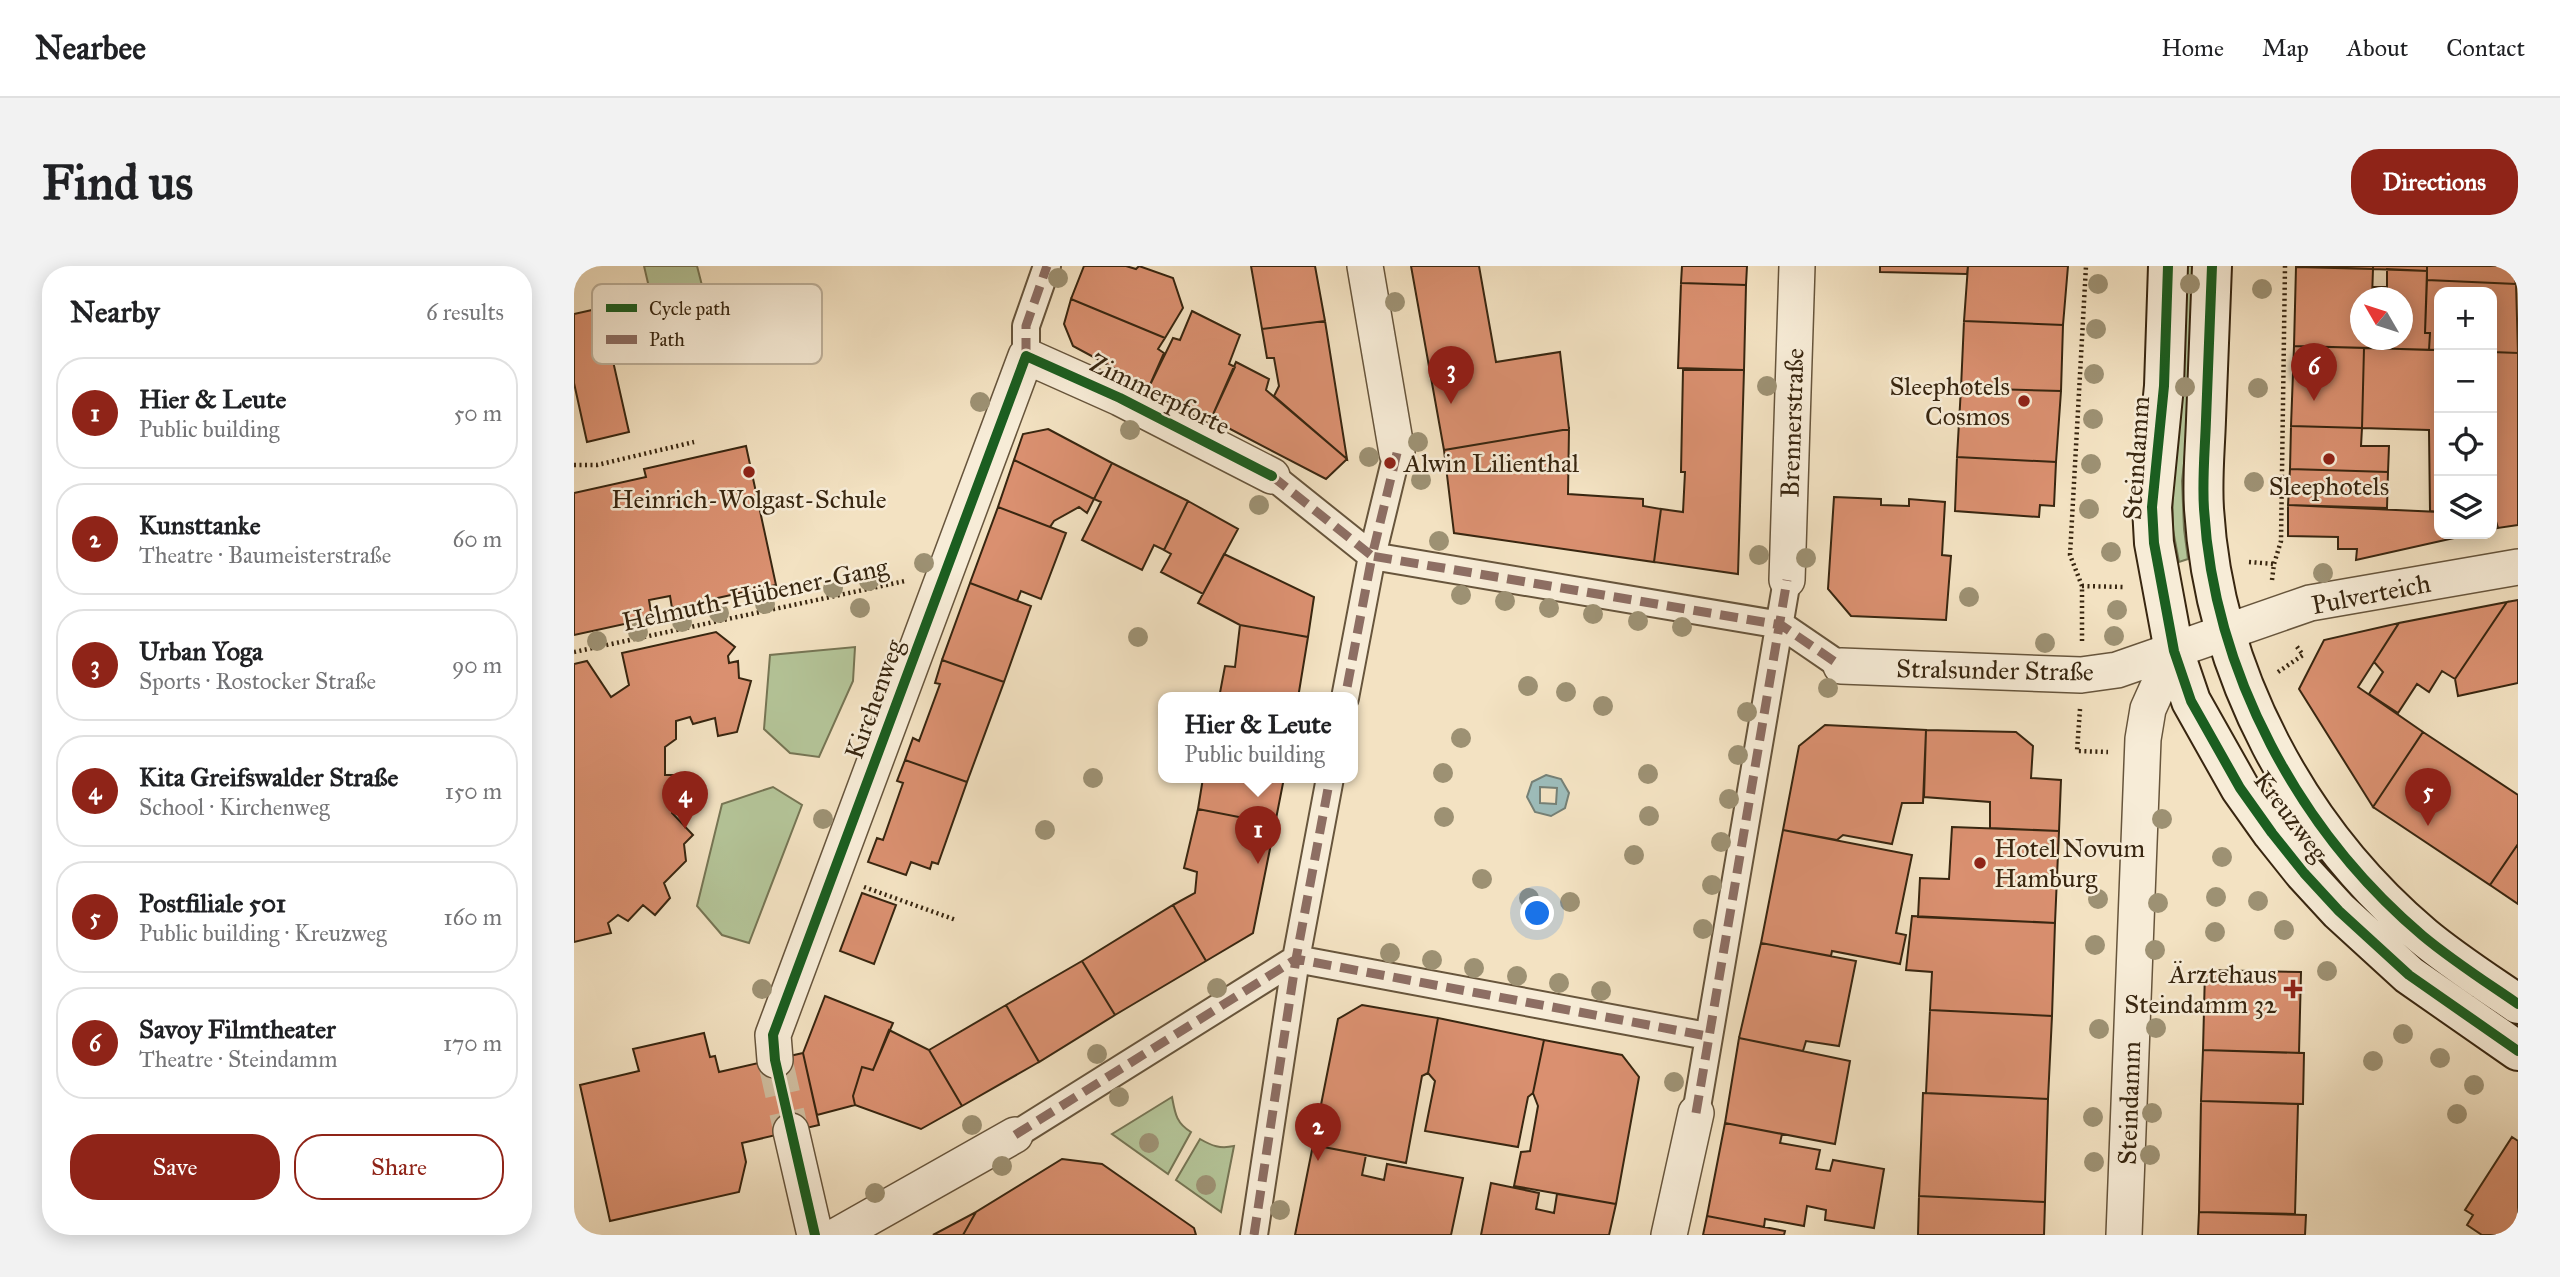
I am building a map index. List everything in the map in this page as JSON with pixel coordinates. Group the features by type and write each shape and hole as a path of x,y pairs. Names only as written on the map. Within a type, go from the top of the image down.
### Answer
{"main road":[{"name":"Steindamm","path":"2168,266 2164,386 2151,507 2154,543 2174,651"},
{"path":"2212,266 2202,481 2210,561 2226,632"},
{"name":"Kreuzweg","path":"2226,632 2263,731 2303,800 2336,845 2370,884 2423,936 2518,1004"},
{"name":"Kreuzweg","path":"2174,651 2191,701 2222,758 2272,834 2304,873 2339,911 2409,975 2518,1051"}],"street":[{"name":"Kirchenweg","path":"775,1060 773,1035 1026,356 1026,326 1047,266"},
{"path":"1346,692 1372,556 1397,453 1365,266"},
{"name":"Brennerstraße","path":"1787,580 1797,266"},
{"name":"Zimmerpforte","path":"1026,356 1120,398 1272,476"},
{"path":"1272,476 1372,556 1781,625 1840,666"},
{"name":"Pulverteich","path":"2226,632 2310,603 2518,567"},
{"path":"1669,1235 1696,1113 1707,1036 1787,580"},
{"name":"Stralsunder Straße","path":"1840,666 2081,675 2117,670 2226,632"},
{"name":"Steindamm","path":"2124,1235 2143,739 2148,709 2174,651"},
{"path":"1254,1235 1296,959 1329,783"},
{"path":"838,1235 1015,1135 1296,959 1707,1036"},
{"path":"791,1131 815,1235"}],"path":[{"path":"2082,642 2082,586 2070,555 2086,266"},
{"path":"2272,584 2274,564 2281,541 2285,266"},
{"path":"574,465 597,465 694,442"},
{"path":"2244,562 2274,564"},
{"path":"2082,586 2127,587"},
{"path":"2273,675 2303,655 2292,640"},
{"path":"2080,706 2077,751 2115,752"},
{"path":"834,875 956,920"}],"green space":[{"path":"644,266 697,266 702,284 648,284"},
{"path":"2185,266 2194,266 2187,437 2182,481 2188,559 2179,562 2173,530 2172,481"},
{"path":"855,647 853,681 819,757 790,753 764,729 770,655"},
{"path":"773,787 802,805 749,943 722,935 697,906 722,804"},
{"path":"1172,1097 1179,1121 1191,1132 1168,1174 1112,1134"},
{"path":"1200,1139 1216,1146 1234,1146 1221,1212 1176,1180"}],"water":[{"path":"1546,775 1561,779 1569,793 1565,808 1551,816 1535,812 1527,797 1532,782","holes":["1540,787 1557,788 1556,804 1540,803"]}],"building":[{"path":"1084,266 1126,266 1136,269 1139,266 1173,278 1183,308 1165,338 1071,299"},
{"path":"1251,266 1315,266 1325,321 1262,329"},
{"path":"1411,266 1479,266 1496,362 1560,352 1569,429 1444,450"},
{"path":"1682,266 1747,266 1746,285 1681,283"},
{"path":"1880,266 1968,266 1967,274 1880,272"},
{"path":"1968,266 2068,266 2063,325 1964,321"},
{"path":"2296,266 2373,266 2373,269"},
{"path":"2373,266 2427,266 2427,271 2373,269"},
{"path":"2427,266 2512,266 2516,284 2427,280"},
{"path":"2296,267 2373,269 2372,287 2350,287 2350,347 2294,346"},
{"path":"2387,269 2427,271 2425,333 2430,333 2429,350 2413,349 2413,287 2387,287"},
{"path":"2427,280 2516,284 2518,353 2497,352 2497,287 2434,287 2434,350 2429,350 2430,333 2425,333"},
{"path":"1681,283 1746,285 1744,370 1678,368"},
{"path":"1071,299 1165,338 1158,349 1164,353 1149,387 1073,346 1064,324"},
{"path":"592,310 592,364 614,364 629,432 587,442 574,383 574,314"},
{"path":"1192,311 1240,335 1229,364 1235,367 1211,419 1149,387 1173,338 1180,340"},
{"path":"1325,321 1347,459 1274,396 1279,386 1274,358 1267,358 1262,329"},
{"path":"1964,321 2063,325 2061,391 1961,388"},
{"path":"2294,346 2364,350 2362,428 2291,426"},
{"path":"2364,350 2434,350 2434,511 2430,511 2429,430 2362,428"},
{"path":"2497,352 2518,353 2518,525 2498,528"},
{"path":"1236,362 1269,379 1266,390 1347,459 1326,479 1211,419"},
{"path":"1683,370 1744,370 1738,574 1654,562 1661,509 1683,512"},
{"path":"1961,388 2061,391 2056,462 1957,457"},
{"path":"2291,426 2362,428 2361,446 2389,446 2388,472 2290,469"},
{"path":"1048,429 1112,463 1094,499 1014,460 1023,434"},
{"path":"1569,429 1568,494 1643,499 1643,506 1661,509 1654,562 1454,533 1444,450"},
{"path":"746,446 776,585 672,608 670,596 649,600 652,618 574,635 574,493 646,477 644,469"},
{"path":"1957,457 2056,462 2054,506 2040,505 2039,517 1955,511"},
{"path":"1014,460 1094,499 1087,513 1079,507 1054,521 1050,527 998,507"},
{"path":"1112,463 1188,501 1164,550 1154,545 1142,570 1082,540 1101,502 1094,499"},
{"path":"2290,469 2388,472 2387,508 2288,505"},
{"path":"1834,497 1881,499 1881,505 1909,506 1909,499 1945,502 1942,555 1951,556 1946,620 1851,616 1828,589"},
{"path":"1188,501 1238,529 1203,594 1161,572 1171,554 1164,550"},
{"path":"2288,505 2434,512 2434,539 2450,539 2356,560 2357,549 2338,549 2338,537 2288,536"},
{"path":"998,507 1066,533 1041,599 1021,591 1017,601 970,583"},
{"path":"1224,554 1314,597 1308,637 1240,625 1198,603"},
{"path":"970,583 1031,606 1004,682 942,660"},
{"path":"2518,600 2518,683 2458,696 2455,679 2507,602"},
{"path":"2507,602 2455,679 2442,671 2429,692 2417,684 2398,713 2369,694 2383,672 2374,662 2399,623"},
{"path":"2399,623 2358,687 2423,732 2373,807 2299,689 2324,640"},
{"path":"1240,625 1308,637 1299,692 1220,692 1225,666 1235,667"},
{"path":"716,632 735,647 728,656 729,663 738,661 739,678 751,681 737,732 718,736 715,718 693,724 690,717 676,721 676,739 665,747 665,775 677,775 672,813 693,835 684,844 686,861 664,883 670,898 655,915 643,905 628,921 618,915 608,923 611,933 574,942 574,664 587,661 611,697 629,685 622,653"},
{"path":"942,660 1004,682 967,782 905,760 913,738 919,741 940,684 935,683"},
{"path":"1825,725 1926,730 1923,803 1902,803 1892,844 1843,835 1837,840 1783,830 1799,746"},
{"path":"1926,730 2016,732 2033,746 2031,778 2061,780 2059,831 1990,828 1990,802 1924,797"},
{"path":"2423,732 2518,795 2518,844 2490,885 2373,807"},
{"path":"905,760 967,782 938,864 932,862 930,869 911,862 906,875 868,862 877,838 883,840 903,783 897,781"},
{"path":"1202,783 1283,783 1275,824 1198,809"},
{"path":"1198,809 1275,824 1253,933 1206,961 1173,905 1195,893 1197,872 1184,868"},
{"path":"1952,827 2059,831 2055,923 1918,917 1920,878 1949,879"},
{"path":"1783,830 1912,855 1896,933 1906,935 1900,964 1832,951 1831,956 1761,943"},
{"path":"2518,844 2518,904 2490,885"},
{"path":"862,893 896,905 874,964 840,951"},
{"path":"1173,905 1206,961 1115,1015 1082,961"},
{"path":"1912,916 2055,923 2052,1016 1930,1010 1932,972 1906,970"},
{"path":"1761,943 1856,961 1839,1046 1806,1041 1803,1051 1739,1038"},
{"path":"1082,961 1115,1015 1039,1062 1006,1005"},
{"path":"2205,970 2301,972 2299,1053 2203,1050"},
{"path":"825,996 893,1023 873,1070 862,1067 853,1096 855,1105 817,1115 803,1053"},
{"path":"1006,1005 1039,1062 962,1106 929,1050"},
{"path":"1362,1005 1438,1018 1428,1073 1422,1076 1406,1163 1313,1145 1338,1019"},
{"path":"1930,1010 2052,1016 2048,1099 1926,1093"},
{"path":"1438,1018 1544,1040 1518,1147 1425,1131 1435,1081 1428,1073"},
{"path":"889,1030 929,1050 962,1106 921,1129 855,1105 853,1096 862,1067 873,1070"},
{"path":"704,1033 710,1057 715,1056 719,1072 803,1053 819,1125 742,1143 746,1162 739,1192 610,1221 580,1085 639,1071 633,1049"},
{"path":"1739,1038 1850,1061 1835,1144 1725,1123"},
{"path":"1544,1040 1622,1055 1639,1077 1616,1204 1514,1186 1521,1152 1530,1151 1538,1106 1533,1093"},
{"path":"2203,1050 2304,1053 2303,1104 2201,1101"},
{"path":"1923,1093 2048,1099 2045,1202 1919,1196"},
{"path":"2201,1101 2298,1104 2295,1214 2199,1212"},
{"path":"1725,1123 1782,1134 1780,1143 1820,1150 1816,1169 1830,1171 1833,1160 1884,1169 1874,1228 1825,1220 1826,1210 1807,1206 1804,1226 1765,1219 1764,1227 1707,1216"},
{"path":"2512,1137 2518,1141 2518,1235 2482,1235 2467,1225 2473,1215 2465,1210"},
{"path":"1313,1145 1366,1155 1362,1175 1384,1180 1387,1164 1463,1178 1451,1235 1295,1235"},
{"path":"1062,1159 1102,1164 1194,1228 1196,1235 963,1235 976,1212"},
{"path":"1491,1183 1539,1193 1536,1209 1554,1213 1557,1194 1616,1204 1609,1235 1481,1235"},
{"path":"1919,1196 2045,1202 2044,1235 1918,1235"},
{"path":"976,1212 963,1235 933,1235"},
{"path":"2199,1212 2306,1215 2305,1235 2198,1235"},
{"path":"1707,1216 1785,1231 1784,1235 1703,1235"}],"tunnel":[{"path":"775,1060 791,1131"}],"marked path":[{"path":"1026,356 1026,326 1047,266"},
{"path":"1397,453 1372,556 1781,625 1841,666"},
{"path":"1272,476 1372,556 1346,692"},
{"path":"1696,1113 1787,580"},
{"path":"1015,1135 1296,959 1329,783"},
{"path":"1254,1235 1296,959 1707,1036"}],"cycle path":[{"path":"2168,266 2164,386 2152,507 2154,543 2174,651 2191,701 2240,788 2304,873 2339,911 2409,975 2518,1051"},
{"path":"2212,266 2204,509 2211,570 2225,630 2245,688 2271,745 2302,798 2338,848 2378,894 2423,936 2518,1004"},
{"path":"815,1235 775,1060 773,1035 1026,356 1120,398 1272,476"}],"place":[{"name":"Sleephotels Cosmos","path":"2024,401"},
{"name":"Savoy Filmtheater","path":"2314,401"},
{"name":"Urban Yoga","path":"1451,404"},
{"name":"Sleephotels","path":"2329,459"},
{"name":"Alwin Lilienthal","path":"1390,463"},
{"name":"Heinrich-Wolgast-Schule","path":"749,472"},
{"name":"Postfiliale 501","path":"2428,826"},
{"name":"Kita Greifswalder Straße","path":"685,829"},
{"name":"Hotel Novum Hamburg","path":"1980,863"},
{"name":"Hier & Leute","path":"1258,864"},
{"name":"Ärztehaus Steindamm 32","path":"2293,989"},
{"name":"Kunsttanke","path":"1318,1161"}]}
